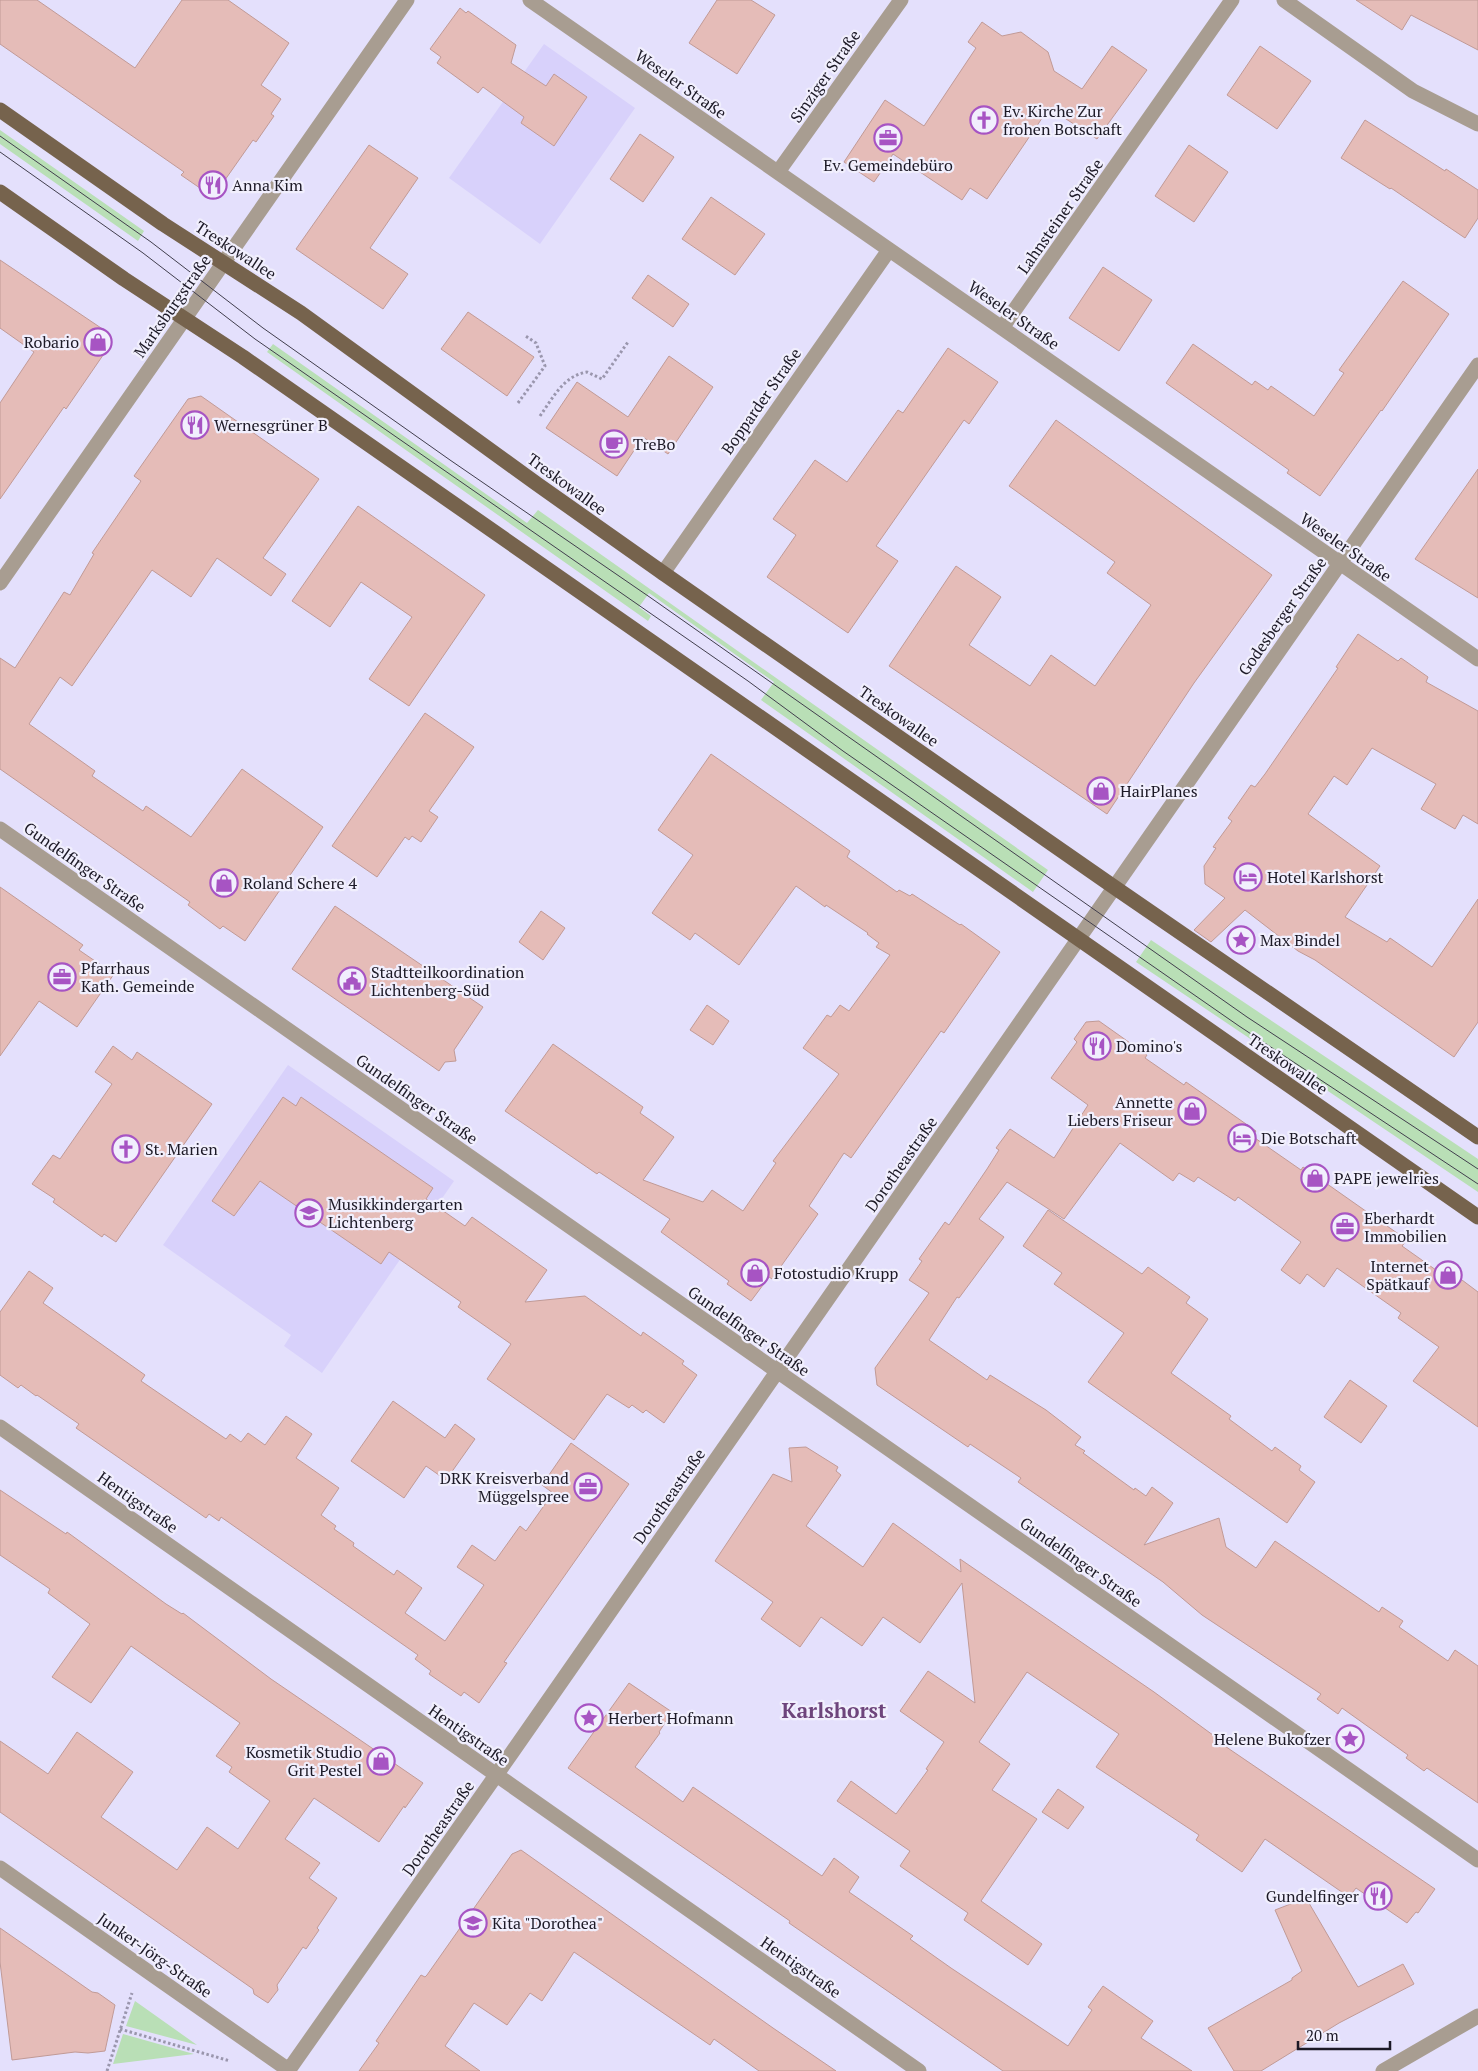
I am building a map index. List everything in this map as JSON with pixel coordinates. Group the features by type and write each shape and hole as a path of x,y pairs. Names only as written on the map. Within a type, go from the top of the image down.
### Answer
{"main road":[{"name":"Treskowallee","path":"0,110 163,224 301,312 663,573 1114,888 1478,1137"},
{"name":"Treskowallee","path":"0,192 1478,1217"}],"street":[{"name":"Marksburgstraße","path":"0,583 407,0"},
{"name":"Weseler Straße","path":"530,0 1478,659"},
{"name":"Sinziger Straße","path":"778,172 901,0"},
{"name":"Lahnsteiner Straße","path":"1002,328 1232,0"},
{"path":"1284,0 1412,90 1478,124"},
{"name":"Bopparder Straße","path":"663,573 889,250"},
{"name":"Godesberger Straße","path":"1114,888 1478,365"},
{"name":"Gundelfinger Straße","path":"0,829 1478,1860"},
{"path":"1078,940 1114,888"},
{"name":"Dorotheastraße","path":"289,2071 1078,940"},
{"name":"Hentigstraße","path":"0,1427 919,2071"},
{"name":"Junker-Jörg-Straße","path":"0,1868 289,2071"},
{"path":"1383,2071 1478,2016"}],"path":[{"path":"518,403 544,366 536,343 524,335"},
{"path":"540,416 570,377 586,372 602,379 628,342"},
{"path":"107,2071 132,1993"},
{"path":"120,2029 230,2061"}],"shaded area":[{"path":"544,44 635,108 540,244 449,178"},
{"name":"Musikkindergarten Lichtenberg","path":"288,1065 454,1181 322,1373 284,1346 291,1335 163,1245"}],"green space":[{"path":"0,130 144,231 138,241 0,144"},
{"path":"273,344 527,523 538,510 1048,870 1033,892 761,700 774,682 649,593 639,607 651,616 648,621 267,352"},
{"path":"1151,940 1478,1159 1478,1192 1136,962"},
{"path":"135,2001 197,2045 126,2026"},
{"path":"123,2034 194,2054 113,2064"}],"building":[{"path":"0,0 37,0 135,68 182,0 228,0 289,43 261,85 281,99 271,114 274,116 256,142 253,140 213,197 181,175 184,172 0,44"},
{"path":"717,0 751,0 775,15 737,74 689,43"},
{"path":"1356,0 1478,0 1478,50 1411,15 1402,30"},
{"path":"460,8 466,13 468,11 516,45 511,63 546,86 554,74 587,97 554,146 521,123 524,117 483,87 478,93 437,63 441,57 430,49"},
{"name":"Ev. Kirche Zur frohen Botschaft","path":"982,22 1002,36 1021,32 1048,52 1054,71 1082,89 1112,46 1147,70 1097,139 1049,108 987,199 970,188 962,200 893,154 874,182 844,162 885,100 924,126 976,48 968,42"},
{"path":"1260,46 1311,81 1277,129 1227,95"},
{"path":"1365,120 1478,190 1478,218 1465,238 1391,188 1341,158"},
{"path":"640,134 674,157 643,202 610,179"},
{"path":"369,145 418,178 370,248 408,274 383,309 296,249"},
{"path":"1189,145 1228,172 1194,222 1155,196"},
{"path":"711,197 765,234 735,275 682,239"},
{"path":"0,260 107,332 110,345 0,499 0,403 34,352 0,328"},
{"path":"1103,267 1152,300 1119,351 1069,318"},
{"path":"648,275 689,304 673,327 632,298"},
{"path":"1403,281 1449,314 1320,496 1287,473 1289,470 1166,383 1193,344 1252,385 1255,381 1268,390 1271,386 1314,416 1344,373 1339,370"},
{"path":"468,312 534,357 507,396 441,349"},
{"path":"948,348 998,382 969,424 964,420 876,546 898,561 848,633 767,577 796,535 773,519 815,460 847,482 898,410 903,413"},
{"path":"669,356 713,387 668,454 643,437 617,476 546,428 577,382 628,417"},
{"path":"201,396 319,479 263,558 286,574 271,596 217,558 191,597 152,570 72,686 60,677 29,724 95,771 92,776 143,811 146,806 191,837 242,769 323,827 245,941 223,926 220,929 188,905 190,902 0,769 0,658 15,668 64,592 70,595 94,554 92,553 141,481 134,476 188,399"},
{"path":"1056,420 1272,575 1194,683 1107,814 889,666 956,566 1001,597 969,645 1030,686 1051,655 1095,686 1151,605 1107,573 1115,562 1009,486"},
{"path":"1478,469 1478,598 1415,559"},
{"path":"358,506 485,595 409,706 369,679 412,617 361,582 330,627 292,601"},
{"path":"1358,634 1398,661 1401,658 1428,677 1426,682 1478,711 1478,824 1463,815 1455,829 1421,809 1436,784 1372,748 1347,785 1334,776 1308,814 1380,866 1345,917 1387,942 1390,938 1432,967 1478,899 1478,1022 1454,1057 1315,960 1298,951 1245,910 1211,942 1194,930 1225,898 1205,884 1204,866 1216,848 1213,847 1232,821 1228,818 1251,785 1255,787 1265,774 1338,668 1336,667"},
{"path":"425,713 474,747 429,811 438,817 421,842 412,836 409,840 405,837 377,877 332,846"},
{"path":"711,754 850,851 847,857 897,892 899,890 910,896 912,894 961,924 1000,952 944,1033 941,1031 851,1158 844,1153 809,1206 818,1214 772,1279 769,1277 751,1301 727,1284 729,1281 661,1232 670,1219 599,1172 597,1174 505,1111 553,1044 643,1107 640,1113 674,1137 643,1180 703,1202 712,1190 743,1211 776,1163 773,1161 839,1074 803,1048 827,1015 831,1017 840,1005 849,1011 890,955 876,947 879,943 868,933 826,905 825,907 796,886 739,965 695,933 690,940 652,913 693,855 658,830"},
{"path":"0,887 83,945 79,950 114,974 77,1027 39,1001 0,1056"},
{"path":"335,906 483,1007 454,1050 456,1061 445,1062 439,1071 292,969"},
{"path":"541,911 565,928 543,960 519,942"},
{"path":"707,1005 729,1021 713,1045 690,1030"},
{"path":"1099,1021 1147,1055 1145,1058 1184,1085 1186,1082 1256,1131 1252,1136 1301,1170 1303,1167 1407,1240 1402,1246 1443,1275 1446,1268 1478,1292 1478,1427 1413,1381 1439,1347 1398,1318 1401,1313 1337,1268 1324,1287 1307,1274 1300,1284 1281,1270 1301,1242 1238,1197 1235,1201 1198,1177 1194,1182 1179,1173 1173,1181 1120,1143 1064,1219 1007,1182 979,1219 1004,1237 959,1298 957,1297 929,1340 987,1380 990,1375 1046,1410 1081,1437 1075,1445 1085,1451 1083,1453 1134,1490 1135,1488 1146,1496 1152,1487 1173,1503 1144,1545 1219,1518 1226,1547 1256,1568 1275,1541 1379,1612 1382,1607 1403,1621 1399,1627 1448,1661 1455,1650 1478,1666 1478,1803 1427,1768 1424,1771 1406,1758 1408,1755 1342,1708 1338,1714 1317,1699 1321,1694 1202,1615 1163,1582 1018,1482 1021,1478 970,1444 968,1447 877,1385 875,1368 929,1293 909,1280 922,1261 919,1259 945,1222 949,1225 987,1169 999,1150 996,1148 1010,1129 1054,1158 1088,1105 1051,1078 1077,1042 1074,1039 1086,1022"},
{"name":"St. Marien","path":"113,1046 132,1060 137,1052 212,1104 116,1242 104,1234 102,1237 53,1202 55,1199 32,1184 53,1155 60,1159 112,1084 95,1072"},
{"path":"283,1097 296,1106 301,1097 433,1188 426,1199 465,1226 472,1217 547,1270 525,1302 585,1296 641,1336 643,1332 684,1361 682,1364 697,1375 664,1423 646,1410 643,1413 632,1405 629,1408 607,1394 574,1440 487,1379 511,1344 458,1307 461,1302 389,1252 381,1264 260,1181 234,1216 212,1201"},
{"path":"1048,1210 1142,1274 1148,1267 1190,1297 1186,1303 1208,1319 1171,1373 1231,1416 1229,1419 1272,1451 1275,1447 1301,1466 1299,1470 1315,1482 1287,1523 1088,1382 1124,1333 1054,1284 1062,1273 1023,1246"},
{"path":"29,1271 53,1288 43,1303 145,1375 141,1381 226,1439 230,1434 241,1442 248,1433 265,1445 286,1416 312,1434 296,1458 339,1488 321,1515 336,1526 334,1529 354,1543 353,1546 394,1575 397,1570 422,1588 405,1613 445,1641 484,1585 457,1567 472,1545 495,1561 520,1526 526,1531 553,1493 542,1485 571,1443 629,1484 504,1662 507,1663 479,1703 464,1692 461,1696 429,1674 431,1671 415,1659 418,1655 221,1517 219,1521 209,1514 206,1518 76,1428 79,1424 21,1385 18,1388 0,1375 0,1312"},
{"path":"1350,1380 1387,1406 1361,1443 1324,1417"},
{"path":"393,1401 445,1438 455,1424 475,1439 446,1480 426,1466 404,1498 351,1461"},
{"path":"806,1447 838,1467 836,1471 841,1475 806,1526 863,1567 893,1523 961,1572 960,1559 1154,1692 1217,1738 1216,1740 1435,1889 1418,1913 1416,1912 1407,1923 1356,1888 1349,1897 1265,1839 1242,1872 1196,1840 1199,1835 1096,1767 1119,1734 1027,1672 979,1742 1010,1764 992,1790 1037,1819 981,1901 1042,1944 1028,1965 964,1920 968,1913 900,1866 910,1851 837,1801 851,1781 896,1814 928,1770 926,1769 944,1742 900,1711 928,1671 975,1703 962,1583 920,1643 883,1617 862,1646 821,1617 800,1647 761,1619 773,1602 715,1561 773,1474 792,1482 789,1448"},
{"path":"0,1490 66,1534 67,1532 166,1604 183,1613 271,1679 423,1783 379,1842 314,1798 285,1839 320,1863 309,1878 337,1898 317,1928 319,1930 306,1949 303,1947 277,1985 278,1990 268,2003 254,1994 253,1989 0,1812 0,1741 48,1774 77,1732 133,1772 101,1817 177,1870 207,1827 238,1849 270,1801 229,1772 232,1767 216,1756 240,1723 131,1646 91,1703 52,1677 90,1624 48,1593 50,1589 0,1555"},
{"path":"629,1683 672,1712 660,1733 635,1767 683,1802 693,1787 822,1876 834,1858 859,1877 849,1892 913,1936 910,1939 951,1968 1068,2046 1092,2010 1088,2007 1103,1986 1153,2021 1141,2038 1192,2071 1003,2071 568,1768"},
{"path":"1058,1789 1084,1807 1068,1829 1042,1812"},
{"path":"521,1850 836,2071 759,2071 714,2039 710,2045 574,1952 542,2001 530,1993 507,2025 474,2003 445,2046 480,2071 359,2071 379,2043 376,2041 421,1975 425,1977 427,1975 512,1854"},
{"path":"1306,1898 1358,1987 1403,1964 1414,1984 1339,2023 1261,2071 1234,2071 1208,2028 1292,1980 1302,1971 1275,1910"},
{"path":"0,1928 92,1992 98,1993 115,2005 105,2051 75,2052 12,2060 0,1962"}],"tram line":[{"path":"0,136 151,242 263,328 450,460 651,598 1247,1017 1478,1169"},
{"path":"0,152 143,253 255,339 748,681 843,751 1239,1026 1478,1184"}],"place":[{"name":"Ev. Kirche Zur frohen Botschaft","path":"984,120"},
{"name":"Ev. Gemeindebüro","path":"888,138"},
{"name":"Anna Kim","path":"213,185"},
{"name":"Robario","path":"98,342"},
{"name":"Wernesgrüner B","path":"195,425"},
{"name":"TreBo","path":"614,444"},
{"name":"HairPlanes","path":"1101,791"},
{"name":"Hotel Karlshorst","path":"1248,877"},
{"name":"Roland Schere 4","path":"224,883"},
{"name":"Max Bindel","path":"1241,940"},
{"name":"Pfarrhaus Kath. Gemeinde","path":"62,977"},
{"name":"Stadtteilkoordination Lichtenberg-Süd","path":"352,981"},
{"name":"Domino's","path":"1097,1046"},
{"name":"Annette Liebers Friseur","path":"1192,1111"},
{"name":"Die Botschaft","path":"1242,1138"},
{"name":"St. Marien","path":"126,1149"},
{"name":"PAPE jewelries","path":"1315,1178"},
{"name":"Musikkindergarten Lichtenberg","path":"309,1213"},
{"name":"Eberhardt Immobilien","path":"1345,1227"},
{"name":"Fotostudio Krupp","path":"755,1273"},
{"name":"Internet Spätkauf","path":"1448,1275"},
{"name":"DRK Kreisverband Müggelspree","path":"588,1487"},
{"name":"Herbert Hofmann","path":"589,1718"},
{"name":"Helene Bukofzer","path":"1350,1739"},
{"name":"Kosmetik Studio Grit Pestel","path":"381,1761"},
{"name":"Gundelfinger","path":"1378,1896"},
{"name":"Kita \"Dorothea\"","path":"473,1923"}],"district":[{"name":"Karlshorst","path":"834,1710"}]}
